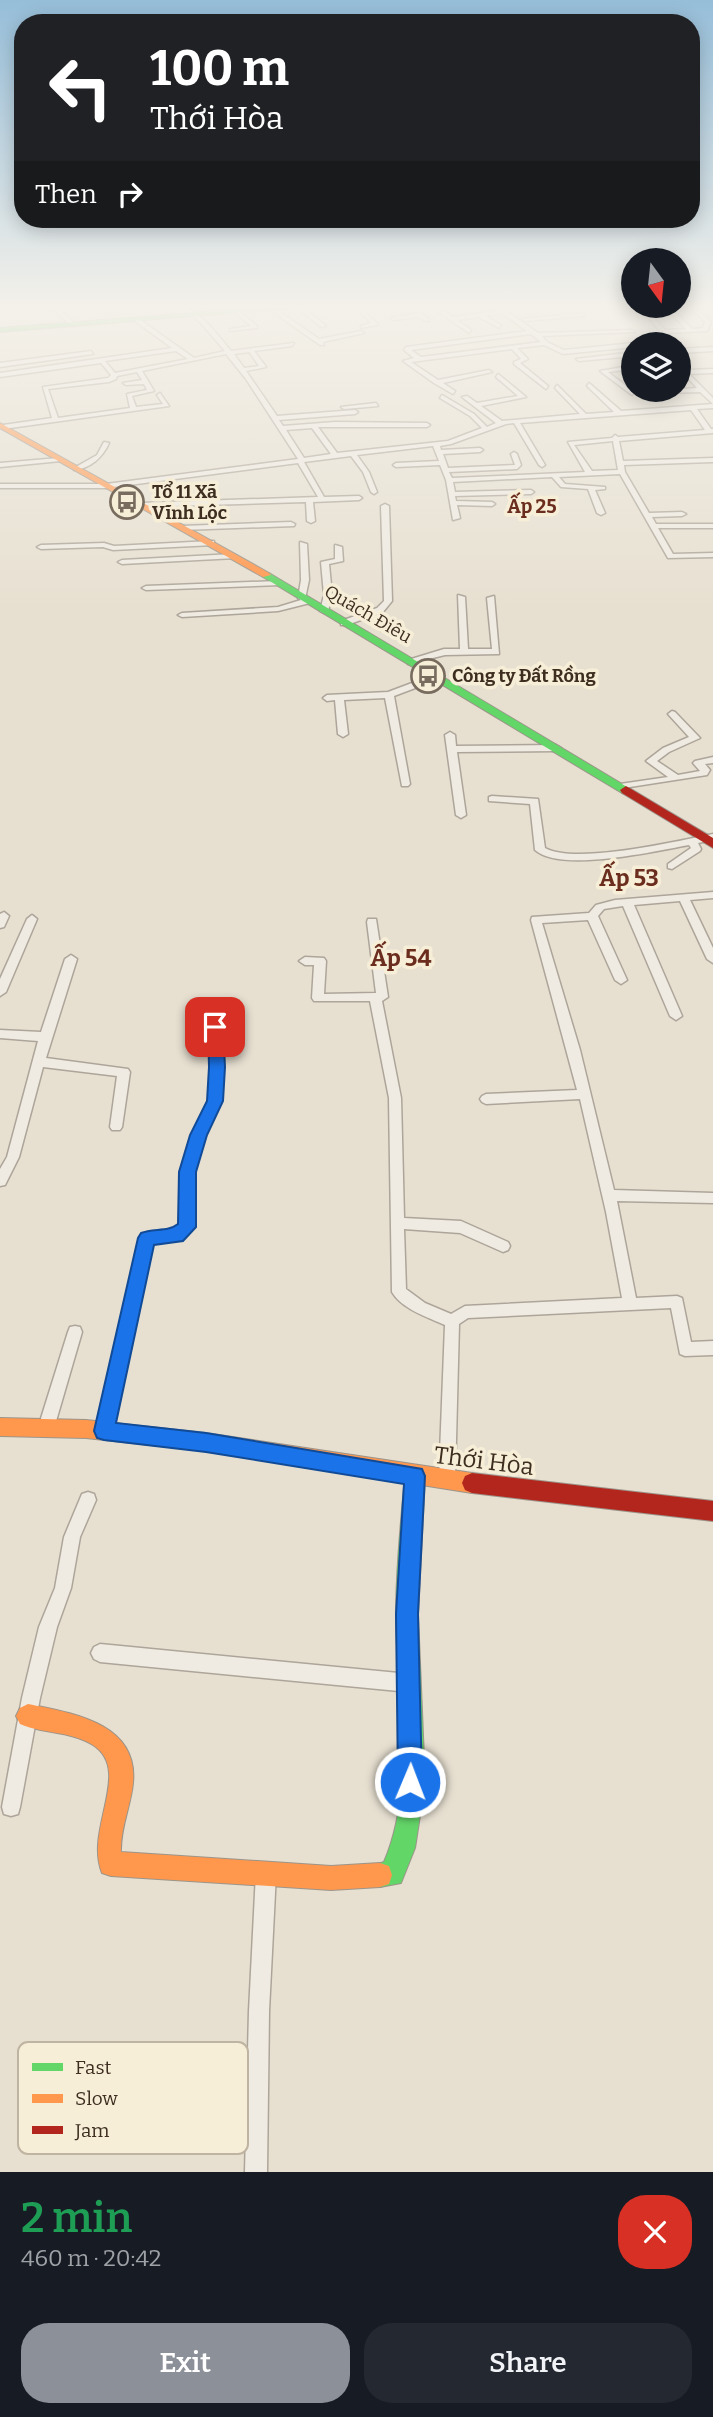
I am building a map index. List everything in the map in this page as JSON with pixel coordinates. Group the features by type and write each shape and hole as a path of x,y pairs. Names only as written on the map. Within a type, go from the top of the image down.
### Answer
{"street":[{"path":"52,409 56,419"},
{"path":"1,426 131,409"},
{"path":"270,409 322,499"},
{"path":"307,416 304,411 324,409"},
{"path":"463,409 486,429"},
{"path":"482,409 500,424"},
{"path":"579,409 585,415"},
{"path":"616,409 620,413"},
{"path":"437,448 500,424 516,421 673,409"},
{"path":"694,409 711,431"},
{"path":"276,418 355,412"},
{"path":"516,421 542,465"},
{"path":"281,428 313,425 427,425"},
{"path":"313,425 335,455"},
{"name":"Quách Điêu","path":"1,426 211,543 705,840"},
{"path":"589,472 570,443 615,437 711,431"},
{"path":"615,437 622,472 671,555 713,555"},
{"path":"76,469 100,456 106,443"},
{"path":"437,448 453,494 456,518"},
{"path":"0,486 106,486 353,453 437,448 480,450"},
{"path":"353,453 366,472 374,492"},
{"path":"396,464 518,466 514,454"},
{"path":"0,465 59,460"},
{"path":"619,463 713,460"},
{"path":"449,480 622,472"},
{"path":"554,475 563,486 603,488"},
{"path":"592,487 601,513"},
{"path":"453,494 531,492"},
{"path":"141,505 205,499 233,505 359,498"},
{"path":"309,499 311,521"},
{"path":"454,503 492,504"},
{"path":"344,623 380,610 388,601 385,506"},
{"path":"647,515 682,514"},
{"path":"182,528 291,524"},
{"path":"653,526 713,526"},
{"path":"41,547 104,545 113,548 211,543"},
{"path":"182,615 278,609 305,599 303,544"},
{"path":"324,611 328,596 325,562 339,561 338,547"},
{"path":"122,562 233,556"},
{"path":"146,588 278,583"},
{"path":"461,597 464,652"},
{"path":"414,664 444,652 496,652 491,598"},
{"path":"414,664 452,657 480,657"},
{"path":"327,698 389,695 436,677"},
{"path":"389,695 405,784"},
{"path":"339,698 343,734"},
{"path":"672,714 695,738 666,750 651,761 676,778"},
{"path":"450,735 461,815"},
{"path":"452,749 556,748"},
{"path":"620,787 704,773 698,763 713,760"},
{"path":"492,799 535,801 540,850 550,858 585,858 705,840"},
{"path":"672,866 705,840"},
{"path":"631,1304 609,1195 574,1050 536,920 592,916 604,905 713,895"},
{"path":"684,899 713,959"},
{"path":"627,902 676,1017"},
{"path":"592,916 621,980"},
{"path":"0,992 32,919"},
{"path":"305,961 320,961 318,998 382,997 372,922"},
{"path":"0,1181 13,1157 71,959"},
{"path":"375,997 395,1098 399,1292 420,1307 452,1321"},
{"path":"104,1431 147,1238 177,1235 187,1227 187,1172 199,1135 215,1101 215,1027"},
{"path":"0,1034 46,1037"},
{"path":"40,1062 124,1072 116,1127"},
{"path":"486,1099 583,1094"},
{"path":"609,1195 713,1198"},
{"path":"398,1223 461,1227 503,1246"},
{"path":"452,1321 465,1312 677,1302 685,1349 713,1348"},
{"path":"447,1479 452,1321"},
{"path":"46,1428 75,1332"},
{"name":"Thới Hòa","path":"0,1427 104,1431 206,1442 415,1476 713,1511"},
{"path":"28,1716 78,1728 107,1742 121,1756 124,1776 110,1838 111,1864 331,1878 368,1878 392,1874 399,1866 410,1809 407,1614 415,1476"},
{"path":"11,1807 48,1627 63,1588 72,1537 88,1500"},
{"path":"100,1653 409,1683"},
{"path":"256,2172 259,2011 266,1872"}],"traffic: fast":[{"path":"266,575 626,790"},
{"path":"380,1875 392,1874 403,1848 410,1817 413,1783 407,1615 415,1476"}],"traffic: slow":[{"path":"0,425 266,575"},
{"path":"0,1427 86,1429 206,1442 472,1483"},
{"path":"28,1716 87,1730 102,1737 113,1748 120,1762 122,1781 110,1834 111,1864 331,1878 380,1875"}],"traffic: jam":[{"path":"626,790 713,844"},
{"path":"472,1483 713,1511"}],"place":[{"name":"Tổ 11 Xã Vĩnh Lộc","path":"127,502"},
{"name":"Công ty Đất Rồng","path":"428,676"}],"district":[{"name":"Ấp 25","path":"532,506"},
{"name":"Ấp 53","path":"629,878"},
{"name":"Ấp 54","path":"401,958"}],"route":[{"path":"215,1027 215,1101 199,1135 187,1172 187,1227 177,1235 147,1238 104,1431 206,1442 415,1476 407,1614 410,1782"}]}
